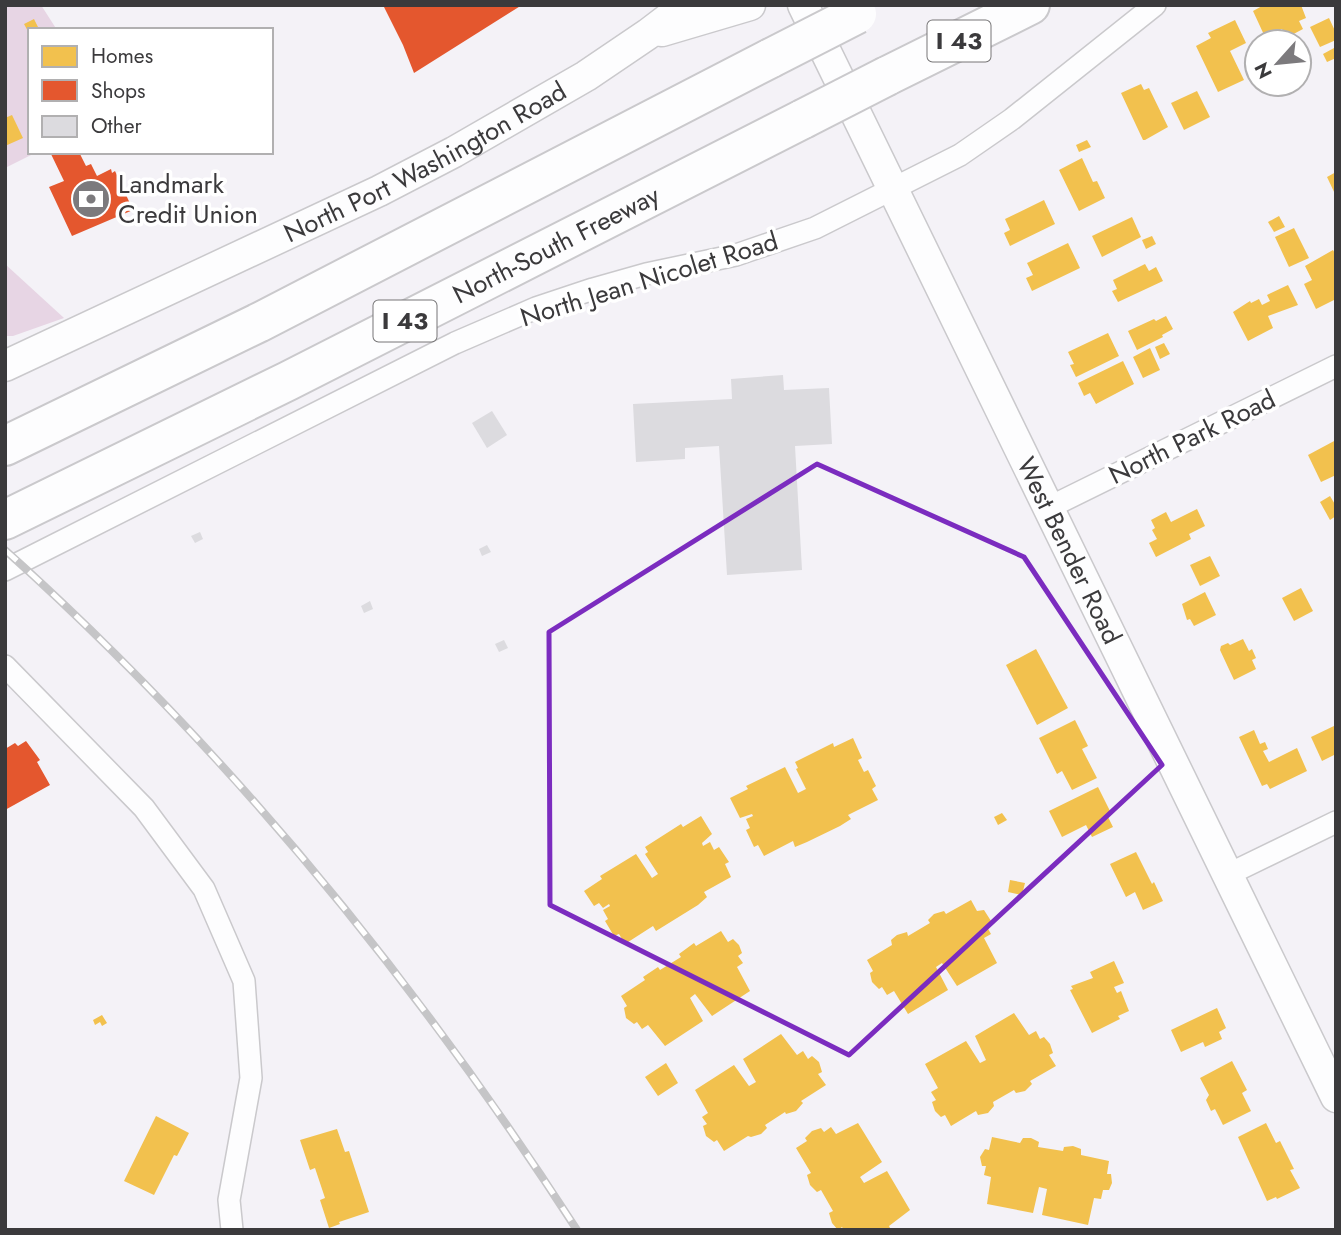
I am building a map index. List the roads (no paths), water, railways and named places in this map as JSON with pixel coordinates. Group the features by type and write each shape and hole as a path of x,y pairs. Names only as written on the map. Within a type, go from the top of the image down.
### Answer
{"highway":[{"name":"North-South Freeway","path":"5,520 288,382 1030,5"},
{"name":"I 43","path":"5,446 258,323 866,10"}],"street":[{"name":"North Port Washington Road","path":"5,366 379,191 454,152 586,76 686,5"},
{"name":"North Port Washington Road","path":"648,34 750,5"},
{"name":"West Bender Road","path":"803,5 891,191 1336,1097"},
{"name":"North Jean Nicolet Road","path":"5,570 455,343 536,308 646,274 736,255 815,228 891,191 960,155 1012,120 1155,5"},
{"name":"North Park Road","path":"1048,508 1336,366"},
{"path":"5,666 144,808 204,889 244,981 251,1078 229,1200 232,1230"},
{"path":"1227,875 1336,822"}],"railway":[{"path":"5,550 165,705 314,871 451,1047 577,1230"}],"place":[{"name":"Landmark Credit Union","path":"91,199"}]}
